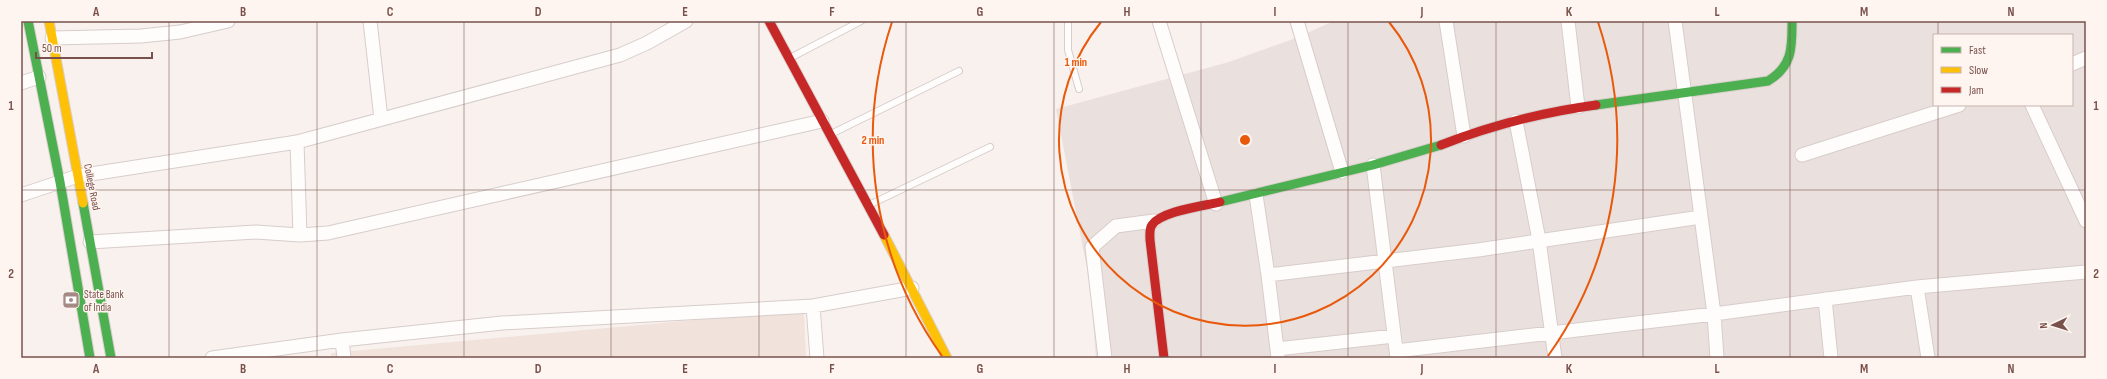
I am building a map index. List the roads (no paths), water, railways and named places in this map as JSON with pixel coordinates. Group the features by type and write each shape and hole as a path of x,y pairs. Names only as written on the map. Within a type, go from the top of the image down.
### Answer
{"street":[{"path":"28,21 60,182 90,358"},
{"name":"College Road","path":"49,21 111,358"},
{"path":"52,38 141,36 180,32 228,21"},
{"path":"370,21 381,119"},
{"path":"21,194 78,176 297,142 620,55 647,43 686,21"},
{"path":"768,21 912,288 947,358"},
{"path":"1159,21 1216,204"},
{"path":"1297,21 1342,172"},
{"path":"1446,21 1464,136"},
{"path":"1568,21 1578,107"},
{"path":"1675,21 1714,314 1717,358"},
{"path":"1105,358 1092,247 1116,226 1154,221 1165,215 1216,204 1373,165 1516,121 1578,107 1768,81 1779,76 1788,64 1792,37 1792,21"},
{"path":"2073,64 2086,58"},
{"path":"21,84 39,77"},
{"path":"1802,154 1956,106"},
{"path":"2032,106 2086,221"},
{"path":"90,242 256,232 300,235 328,233 822,121"},
{"path":"1516,121 1539,240 1555,358"},
{"path":"297,142 300,235"},
{"path":"1373,165 1396,354 1917,287 2086,272"},
{"path":"1256,194 1268,275 1277,354 1394,336"},
{"path":"1268,275 1478,250 1701,217"},
{"path":"1154,221 1149,231 1164,358"},
{"path":"1917,287 1928,358"},
{"path":"212,358 342,340 502,323 813,306 912,288"},
{"path":"1825,300 1831,358"},
{"path":"813,306 816,358"},
{"path":"815,333 826,358"},
{"path":"342,340 344,358"}],"lane":[{"path":"789,59 861,21"},
{"path":"1068,21 1068,50 1079,89"},
{"path":"830,134 959,71"},
{"path":"868,206 990,148"}],"place":[{"name":"State Bank of India","path":"71,300"}]}
